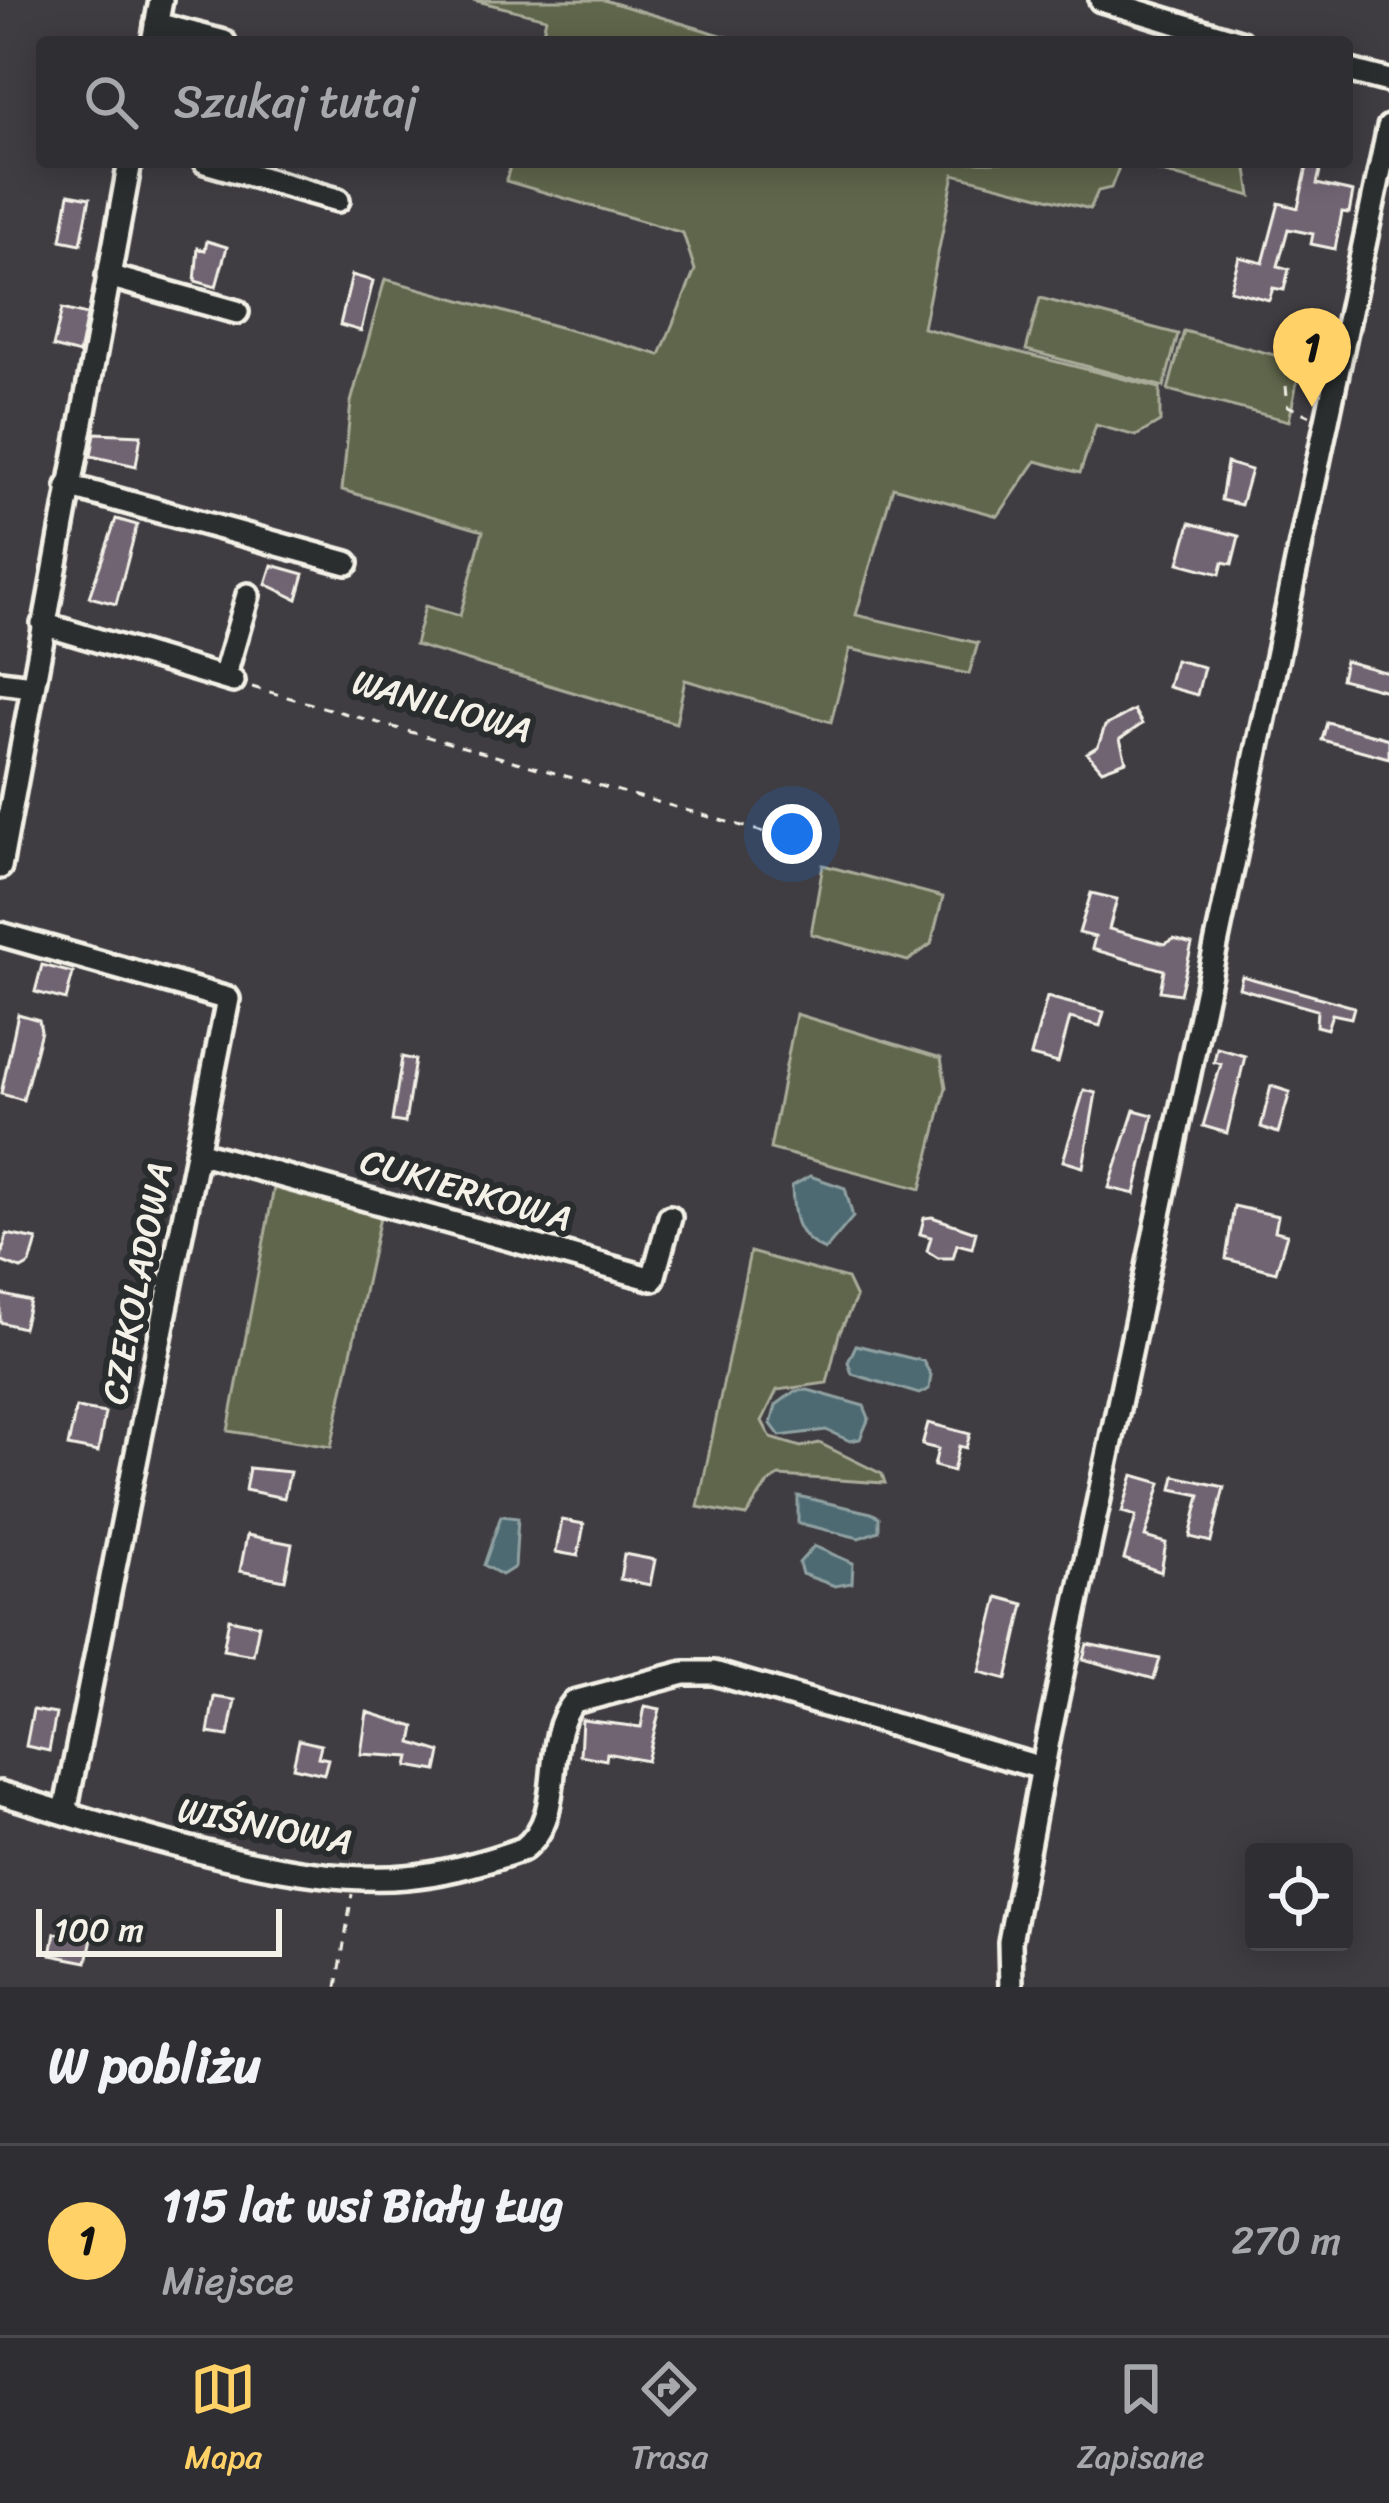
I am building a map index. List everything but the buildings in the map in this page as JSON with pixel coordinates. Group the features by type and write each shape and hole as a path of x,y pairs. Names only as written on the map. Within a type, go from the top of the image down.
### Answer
{"street":[{"path":"154,33 161,0"},
{"path":"1101,0 1220,36"},
{"path":"1353,72 1389,81"},
{"path":"1011,1987 1010,1942 1042,1768 1389,127"},
{"path":"0,867 129,168"},
{"path":"226,168 338,200"},
{"path":"108,276 238,312"},
{"path":"68,486 347,562"},
{"path":"43,624 229,680 248,596"},
{"path":"0,682 31,686"},
{"name":"CZEKOLADOWA","path":"0,934 228,999 65,1813"},
{"name":"CUKIERKOWA","path":"197,1152 334,1186 653,1279 670,1217"},
{"name":"WIŚNIOWA","path":"0,1793 154,1839 353,1878 408,1877 523,1849 538,1838 546,1819 562,1729 574,1702 684,1673 744,1680 1042,1768"}],"path":[{"path":"1286,386 1288,406 1317,419"},
{"name":"WANILIOWA","path":"229,680 823,849"},
{"path":"337,1987 353,1878"}],"green space":[{"path":"473,0 604,0 724,36 542,36 546,18"},
{"path":"509,168 1119,168 1111,188 1098,191 1090,209 954,174 923,328 1160,388 1160,422 1136,436 1096,425 1080,473 1036,461 998,516 893,487 856,615 978,643 969,674 850,649 831,722 685,680 676,723 415,645 425,606 460,616 483,531 342,490 351,402 385,279 660,355 695,270 683,233 506,181"},
{"path":"1147,168 1247,168 1251,196"},
{"path":"1040,298 1178,334 1164,387 1026,350"},
{"path":"1184,331 1301,362 1289,421 1168,390"},
{"path":"823,865 943,897 931,944 908,961 811,934"},
{"path":"796,1014 941,1058 946,1087 921,1189 770,1149"},
{"path":"274,1188 380,1217 331,1447 228,1431"},
{"path":"750,1252 847,1279 856,1298 839,1334 827,1383 777,1390 762,1421 771,1438 801,1447 819,1443 882,1474 885,1483 779,1476 768,1483 746,1516 698,1507"}],"water":[{"path":"810,1176 845,1188 853,1217 825,1250 807,1239 795,1216 792,1186"},
{"path":"856,1345 923,1361 931,1375 929,1389 919,1394 852,1374 848,1362"},
{"path":"808,1390 864,1406 869,1418 860,1439 850,1441 826,1430 780,1436 771,1424 776,1405 795,1391"},
{"path":"798,1496 871,1513 879,1517 879,1531 859,1538 798,1523"},
{"path":"501,1516 518,1518 515,1567 502,1575 484,1565"},
{"path":"814,1546 853,1563 852,1583 835,1586 802,1574 799,1563"}],"place":[{"name":"115 lat wsi Biały Ług","path":"1312,407"}]}
